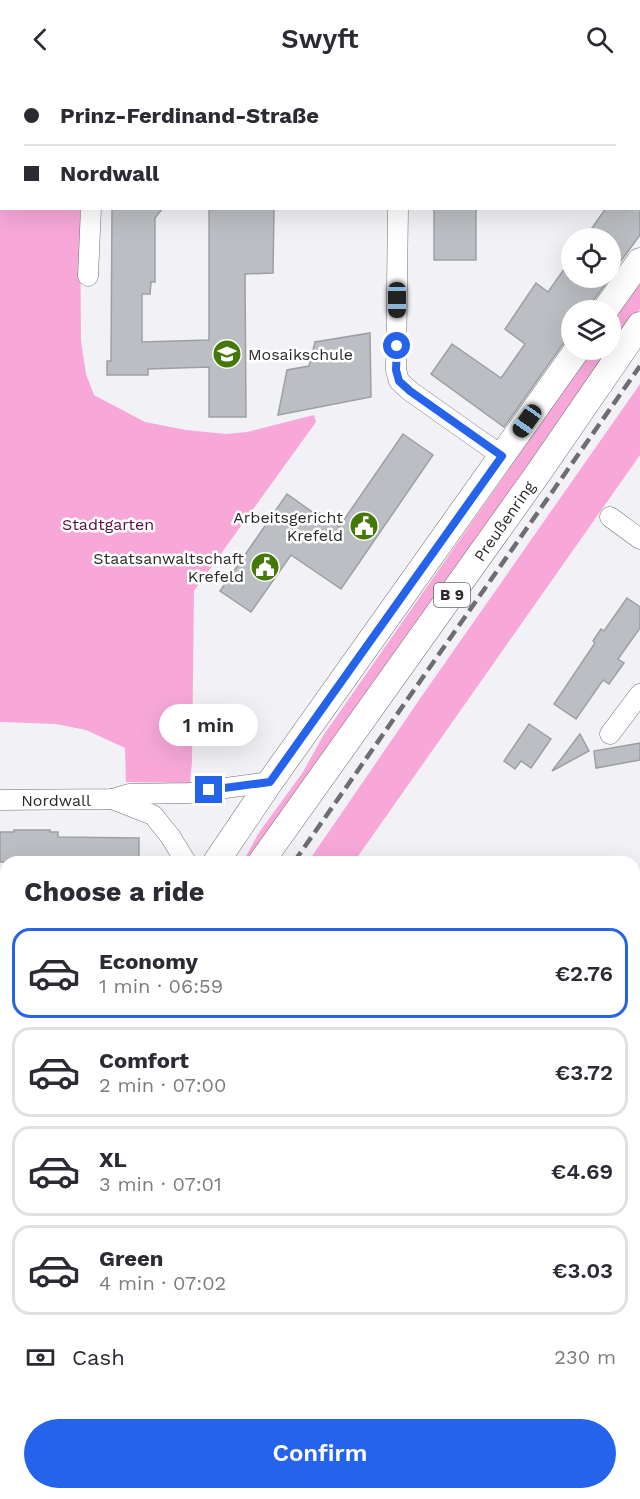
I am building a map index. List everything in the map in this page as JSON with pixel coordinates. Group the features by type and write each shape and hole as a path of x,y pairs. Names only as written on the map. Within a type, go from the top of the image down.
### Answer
{"main road":[{"path":"612,300 640,261"},
{"name":"Preußenring","path":"265,856 539,472 640,325"},
{"name":"B 9","path":"220,856 270,782 570,360"}],"street":[{"path":"88,276 91,210"},
{"path":"398,210 396,370 399,381 502,456"},
{"path":"610,517 640,539"},
{"path":"610,734 640,694"},
{"name":"Nordwall","path":"0,800 112,799 129,794 189,793 270,782"},
{"name":"Nordwall","path":"112,799 153,815 182,856"}],"green space":[{"name":"Stadtgarten","path":"0,210 80,210 81,341 86,374 94,395 145,422 186,430 226,434 247,432 314,415 316,422 194,591 190,783 126,782 125,748 86,730 56,724 0,722"},
{"path":"640,281 640,309 621,336 621,309"},
{"path":"585,360 604,360 254,856 246,856 258,834 303,772 323,736"},
{"path":"640,384 640,455 358,856 312,856"}],"building":[{"path":"112,210 161,210 155,218 155,282 151,282 150,294 142,294 142,342 209,340 209,210 274,210 273,273 245,274 246,417 209,417 209,367 148,369 148,375 107,375 107,361 111,361"},
{"path":"434,210 476,210 476,260 434,260"},
{"path":"605,210 640,210 640,235 621,261 621,228 592,228"},
{"path":"561,274 561,288 603,288 594,300 561,300 561,347 504,427 431,374 452,344 501,378 525,344 505,329 536,283 548,292"},
{"path":"370,333 371,397 278,415 287,370 309,366 315,342"},
{"path":"403,434 433,455 341,589 291,555 251,612 220,591 287,494 318,516 320,513 339,527"},
{"path":"627,598 640,607 640,628 618,659 624,663 609,684 603,680 576,719 554,704 595,643 593,641 601,629 604,631"},
{"path":"529,724 551,739 531,768 521,761 515,769 504,761"},
{"path":"580,734 589,751 552,771"},
{"path":"640,743 640,760 596,768 594,751"},
{"path":"14,830 50,830 50,832 58,832 58,837 139,838 139,856 0,856 0,832 14,832"}],"railway":[{"path":"298,856 640,366"}],"place":[{"name":"Mosaikschule","path":"227,354"},
{"name":"Arbeitsgericht Krefeld","path":"364,526"},
{"name":"Staatsanwaltschaft Krefeld","path":"265,567"}],"route":[{"path":"209,790 270,782 502,456 399,381 396,370 397,346"}]}
